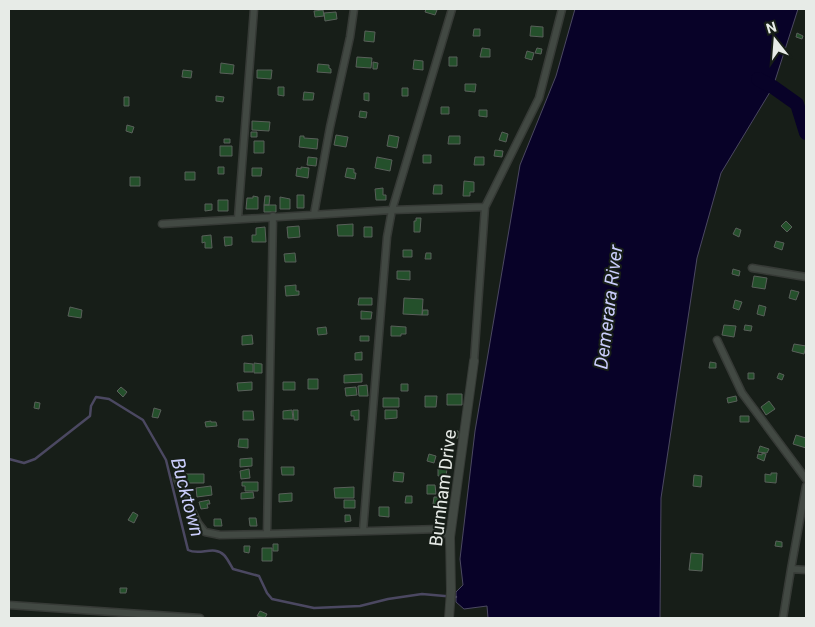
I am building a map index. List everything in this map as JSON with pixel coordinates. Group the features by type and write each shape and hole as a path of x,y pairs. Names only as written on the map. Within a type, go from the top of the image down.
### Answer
{"street":[{"path":"238,218 254,9"},
{"path":"314,214 330,127 350,38 354,9"},
{"path":"363,531 387,237 392,210 452,9"},
{"path":"474,361 485,207 539,98 562,9"},
{"path":"162,224 273,216 485,207"},
{"path":"267,534 273,216"},
{"path":"752,268 806,276"},
{"path":"717,340 742,393 806,479"},
{"name":"Burnham Drive","path":"449,618 451,591 450,537 474,361"},
{"path":"178,479 198,523 205,532 220,535 440,529 450,537"},
{"path":"783,618 806,486"},
{"path":"791,569 806,570"},
{"path":"9,605 200,618"}],"water":[{"name":"Demerara River","path":"575,9 798,9 773,87 721,173 697,258 661,498 660,618 488,618 487,606 464,609 456,602 456,592 463,585 460,559 475,431 520,165 556,76"}],"building":[{"path":"426,9 437,10 435,15 425,12"},
{"path":"323,10 324,16 315,17 314,11"},
{"path":"336,12 337,19 325,21 324,13"},
{"path":"531,26 543,27 543,37 530,36"},
{"path":"474,29 480,29 480,36 473,36"},
{"path":"365,31 375,32 374,42 364,41"},
{"path":"797,33 803,36 802,39 796,37"},
{"path":"482,48 490,49 490,57 480,57"},
{"path":"537,48 542,49 541,54 535,53"},
{"path":"527,51 534,53 532,60 525,58"},
{"path":"357,57 372,58 371,68 356,67"},
{"path":"449,57 457,57 457,66 449,66"},
{"path":"414,60 423,61 423,70 413,69"},
{"path":"373,62 378,63 377,69 373,69"},
{"path":"221,63 234,65 233,74 220,73"},
{"path":"318,64 329,65 331,73 317,72"},
{"path":"183,70 192,71 191,78 182,77"},
{"path":"257,70 272,70 271,79 257,78"},
{"path":"465,84 476,84 475,92 465,91"},
{"path":"278,87 284,87 284,96 278,95"},
{"path":"402,88 408,88 408,96 402,96"},
{"path":"304,92 314,93 313,100 303,100"},
{"path":"364,93 369,93 369,101 364,100"},
{"path":"216,96 224,97 223,102 216,101"},
{"path":"124,97 129,97 129,106 124,106"},
{"path":"441,107 449,107 449,114 441,114"},
{"path":"479,110 487,110 487,117 479,116"},
{"path":"360,111 367,112 366,118 359,117"},
{"path":"252,121 270,122 269,131 252,130"},
{"path":"127,125 134,127 132,133 126,131"},
{"path":"251,132 257,132 257,137 251,137"},
{"path":"502,132 508,134 506,142 499,140"},
{"path":"336,135 348,137 346,147 334,145"},
{"path":"389,135 399,137 397,148 387,146"},
{"path":"300,136 318,139 317,149 299,147"},
{"path":"449,136 460,136 460,144 448,144"},
{"path":"224,139 230,139 230,143 224,143"},
{"path":"254,141 264,141 264,153 254,153"},
{"path":"220,146 232,146 232,156 220,156"},
{"path":"495,150 503,151 502,157 494,156"},
{"path":"423,155 431,155 431,163 423,163"},
{"path":"308,157 317,158 316,166 307,165"},
{"path":"377,157 392,160 390,171 375,168"},
{"path":"475,157 484,157 484,165 474,165"},
{"path":"218,167 224,167 224,174 218,174"},
{"path":"301,167 309,168 308,178 296,176 297,168 301,169"},
{"path":"252,168 262,168 261,176 252,176"},
{"path":"347,168 354,169 354,173 356,173 355,179 345,177"},
{"path":"185,172 195,172 195,180 185,180"},
{"path":"130,177 140,177 140,186 130,186"},
{"path":"464,181 474,182 474,192 470,192 470,196 463,196"},
{"path":"434,185 442,185 442,194 433,194"},
{"path":"383,188 383,195 386,195 386,200 376,200 375,189"},
{"path":"297,195 304,195 304,208 297,208"},
{"path":"253,196 258,197 258,209 246,209 247,198 253,198"},
{"path":"265,196 270,196 269,205 264,205"},
{"path":"280,197 290,199 290,209 280,209"},
{"path":"218,200 228,200 228,211 218,211"},
{"path":"205,204 212,204 212,210 205,211"},
{"path":"264,205 276,205 276,212 264,212"},
{"path":"416,218 421,218 420,232 414,232 414,221 416,221"},
{"path":"786,221 792,227 787,232 781,226"},
{"path":"353,224 353,236 338,236 337,225"},
{"path":"299,226 300,237 288,238 287,227"},
{"path":"265,227 266,242 252,242 252,235 256,235 256,228"},
{"path":"364,227 372,227 372,237 364,237"},
{"path":"736,228 741,230 739,237 733,234"},
{"path":"211,235 212,248 205,248 205,242 202,243 202,236"},
{"path":"224,237 232,237 232,245 225,246"},
{"path":"776,241 784,243 782,250 774,247"},
{"path":"403,250 412,250 412,257 403,257"},
{"path":"295,253 296,262 285,262 284,254"},
{"path":"426,253 431,253 431,259 425,259"},
{"path":"733,269 740,271 739,276 732,274"},
{"path":"397,271 410,271 410,280 397,279"},
{"path":"754,276 767,278 765,289 752,287"},
{"path":"296,285 296,291 299,291 299,295 286,296 285,286"},
{"path":"791,290 799,292 796,300 789,298"},
{"path":"359,298 372,298 372,305 358,305"},
{"path":"404,298 423,299 422,315 403,314"},
{"path":"735,300 742,302 739,310 733,308"},
{"path":"759,305 766,307 764,316 757,314"},
{"path":"70,307 82,310 81,318 68,316"},
{"path":"423,310 428,310 428,315 422,315"},
{"path":"361,311 372,312 371,319 361,319"},
{"path":"724,325 736,326 734,337 722,335"},
{"path":"745,325 752,326 751,331 744,330"},
{"path":"391,326 406,327 406,334 391,336"},
{"path":"326,327 327,334 318,335 317,328"},
{"path":"252,335 253,344 242,345 242,336"},
{"path":"360,336 369,336 369,341 360,341"},
{"path":"794,344 806,346 804,354 792,351"},
{"path":"362,352 362,360 355,360 355,353"},
{"path":"710,362 716,363 716,368 709,368"},
{"path":"244,363 253,364 253,372 244,372"},
{"path":"254,363 262,364 262,373 254,373"},
{"path":"748,373 754,373 754,379 748,379"},
{"path":"779,373 784,375 782,380 777,378"},
{"path":"362,374 362,382 344,383 344,375"},
{"path":"308,379 318,379 318,389 308,389"},
{"path":"252,382 252,390 238,391 237,383"},
{"path":"283,382 295,382 295,390 283,390"},
{"path":"401,384 408,384 408,391 401,391"},
{"path":"367,385 368,396 359,396 358,386"},
{"path":"121,387 127,392 123,397 117,391"},
{"path":"356,387 357,395 346,396 345,388"},
{"path":"447,394 462,394 462,405 447,405"},
{"path":"425,396 437,396 436,407 425,407"},
{"path":"736,396 737,401 728,403 727,398"},
{"path":"383,398 399,398 399,407 383,407"},
{"path":"769,401 775,409 766,415 761,407"},
{"path":"35,402 40,403 39,409 34,408"},
{"path":"154,408 161,410 158,418 152,417"},
{"path":"292,410 293,419 283,419 283,411"},
{"path":"293,410 298,410 298,420 294,420"},
{"path":"359,410 359,420 354,420 354,416 351,416 351,411"},
{"path":"385,410 397,410 397,418 385,419"},
{"path":"243,411 253,411 254,420 243,420"},
{"path":"740,416 749,416 749,422 740,422"},
{"path":"205,422 216,422 217,426 206,427"},
{"path":"452,431 458,431 458,438 452,438"},
{"path":"796,435 806,438 806,448 793,444"},
{"path":"239,439 248,439 248,448 238,447"},
{"path":"760,446 769,449 767,453 758,452"},
{"path":"762,453 766,454 764,461 757,458 758,454 762,455"},
{"path":"429,454 436,456 434,463 427,461"},
{"path":"252,458 252,466 240,467 240,459"},
{"path":"281,467 294,467 294,475 282,475"},
{"path":"249,469 250,478 241,479 240,471"},
{"path":"438,469 447,469 446,476 438,476"},
{"path":"394,472 404,473 403,482 393,481"},
{"path":"771,473 777,473 776,483 765,482 765,474 771,475"},
{"path":"186,474 204,474 204,483 186,483"},
{"path":"694,475 702,476 701,487 693,486"},
{"path":"242,482 258,482 258,491 245,491 245,486 242,486"},
{"path":"427,485 435,485 436,494 427,494"},
{"path":"211,486 212,495 197,497 196,488"},
{"path":"354,487 354,498 335,498 334,488"},
{"path":"253,492 254,498 241,499 241,493"},
{"path":"292,493 292,501 279,502 279,494"},
{"path":"406,496 412,496 412,503 405,503"},
{"path":"434,497 443,497 443,505 433,504"},
{"path":"209,500 208,508 201,509 199,502"},
{"path":"344,500 355,500 355,508 344,508"},
{"path":"379,507 389,507 389,517 379,516"},
{"path":"133,512 138,515 134,523 128,520"},
{"path":"345,515 350,515 351,521 345,522"},
{"path":"249,518 256,518 257,526 250,526"},
{"path":"214,519 221,519 222,526 214,526"},
{"path":"776,541 782,542 782,547 775,546"},
{"path":"273,544 278,544 278,551 273,551"},
{"path":"244,546 250,546 249,553 244,552"},
{"path":"262,548 272,548 272,561 262,561"},
{"path":"691,553 703,554 702,571 689,570"},
{"path":"120,588 127,588 126,593 120,593"},
{"path":"260,611 267,614 265,618 257,616"}],"waterway":[{"path":"758,79 797,104 806,133"},
{"name":"Bucktown","path":"9,459 24,463 35,459 90,416 91,406 96,397 109,399 143,420 166,460 188,550 193,552 220,552 225,556 233,569 259,576 272,599 314,608 360,606 388,599 422,594 456,597"}]}
